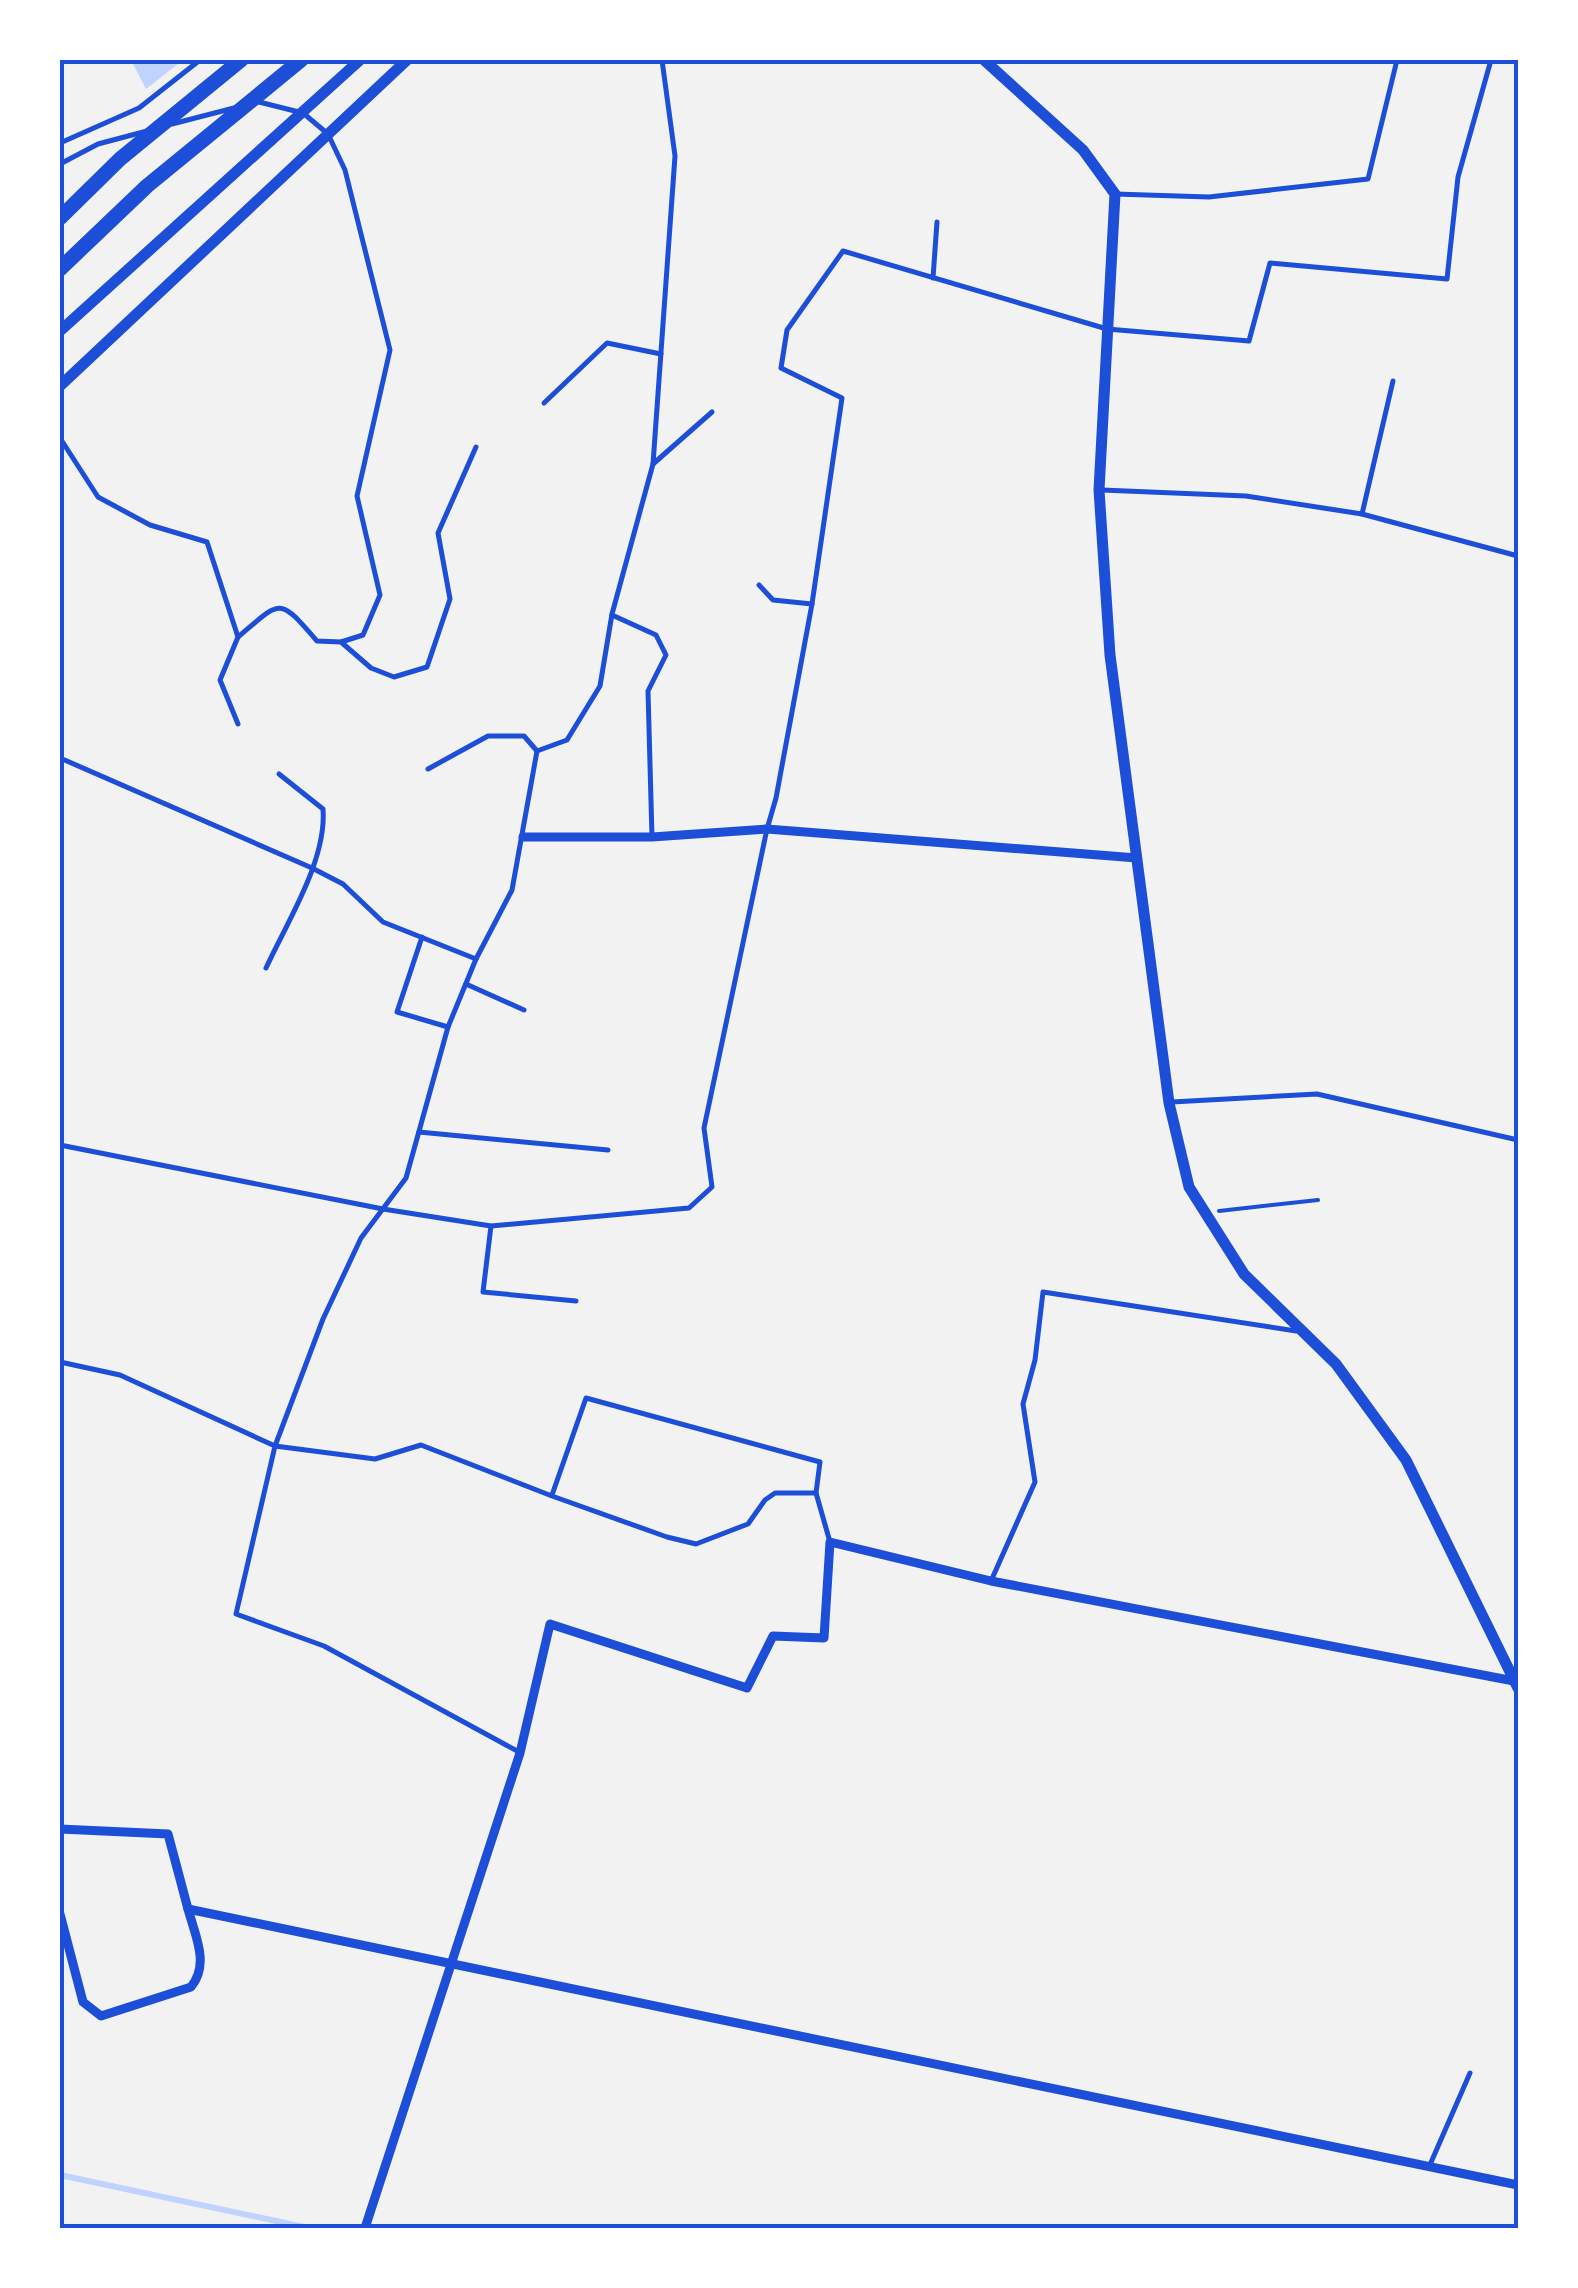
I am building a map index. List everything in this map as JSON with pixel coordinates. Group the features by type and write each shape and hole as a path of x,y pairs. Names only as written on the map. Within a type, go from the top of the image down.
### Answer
{"highway":[{"path":"60,218 120,159 242,60"},
{"path":"60,269 147,186 301,60"}],"street":[{"path":"60,331 360,60"},
{"path":"60,386 407,60"},
{"path":"984,60 1084,150 1115,194 1099,490 1110,655 1169,1102 1189,1188 1244,1274 1336,1364 1406,1460 1516,1685"},
{"path":"522,837 652,837 767,829 1137,858"},
{"path":"365,2228 520,1752 550,1624 748,1688 773,1636 824,1638 830,1542 991,1581 1516,1685"},
{"path":"60,1829 168,1834 202,1966 200,1976 192,1987 101,2016 83,2002 60,1914"},
{"path":"188,1909 1518,2185"}],"lane":[{"path":"60,143 139,108 200,60"},
{"path":"538,751 567,740 600,686 612,614 652,464 675,156 662,60"},
{"path":"1115,194 1208,197 1368,179 1397,60"},
{"path":"60,1145 383,1209 491,1226 688,1208 712,1187 704,1128 776,798 812,604 842,398 781,368 787,330 844,251 1106,329 1249,341 1270,263 1447,278 1458,177 1491,60"},
{"path":"60,164 98,144 263,100 302,112 328,134 345,170 390,350 357,496 380,595 363,635 342,642 316,641 289,609 280,606 238,638 220,680 238,724"},
{"path":"933,278 937,222"},
{"path":"544,403 607,342 660,354"},
{"path":"1362,514 1393,382"},
{"path":"652,464 712,412"},
{"path":"60,438 98,497 150,525 207,542 238,638"},
{"path":"342,642 371,668 394,676 428,667 450,599 438,533 476,447"},
{"path":"1099,490 1246,496 1362,514 1518,556"},
{"path":"759,585 774,600 812,604"},
{"path":"612,614 656,635 666,655 648,692 652,837"},
{"path":"428,769 488,736 524,736 538,751"},
{"path":"520,1752 324,1646 236,1614 275,1446 324,1320 362,1238 406,1178 448,1026 476,959 512,890 538,751"},
{"path":"60,758 312,868 343,884 383,922 476,959"},
{"path":"266,968 325,832 323,810 279,774"},
{"path":"422,937 397,1012 448,1026"},
{"path":"466,984 524,1010"},
{"path":"1169,1102 1317,1094 1518,1140"},
{"path":"419,1132 608,1150"},
{"path":"491,1226 483,1292 576,1301"},
{"path":"991,1581 1035,1482 1023,1404 1036,1360 1043,1292 1304,1332"},
{"path":"60,1362 120,1375 275,1446 375,1459 421,1446 552,1496 696,1544 748,1524 775,1493 816,1494"},
{"path":"552,1496 586,1398 820,1462 816,1494 830,1542"},
{"path":"1429,2167 1470,2074"}],"path":[{"path":"1204,1212 1318,1200"}],"water":[{"path":"131,60 183,60 146,89"}],"waterway":[{"path":"60,2175 309,2228"}]}
